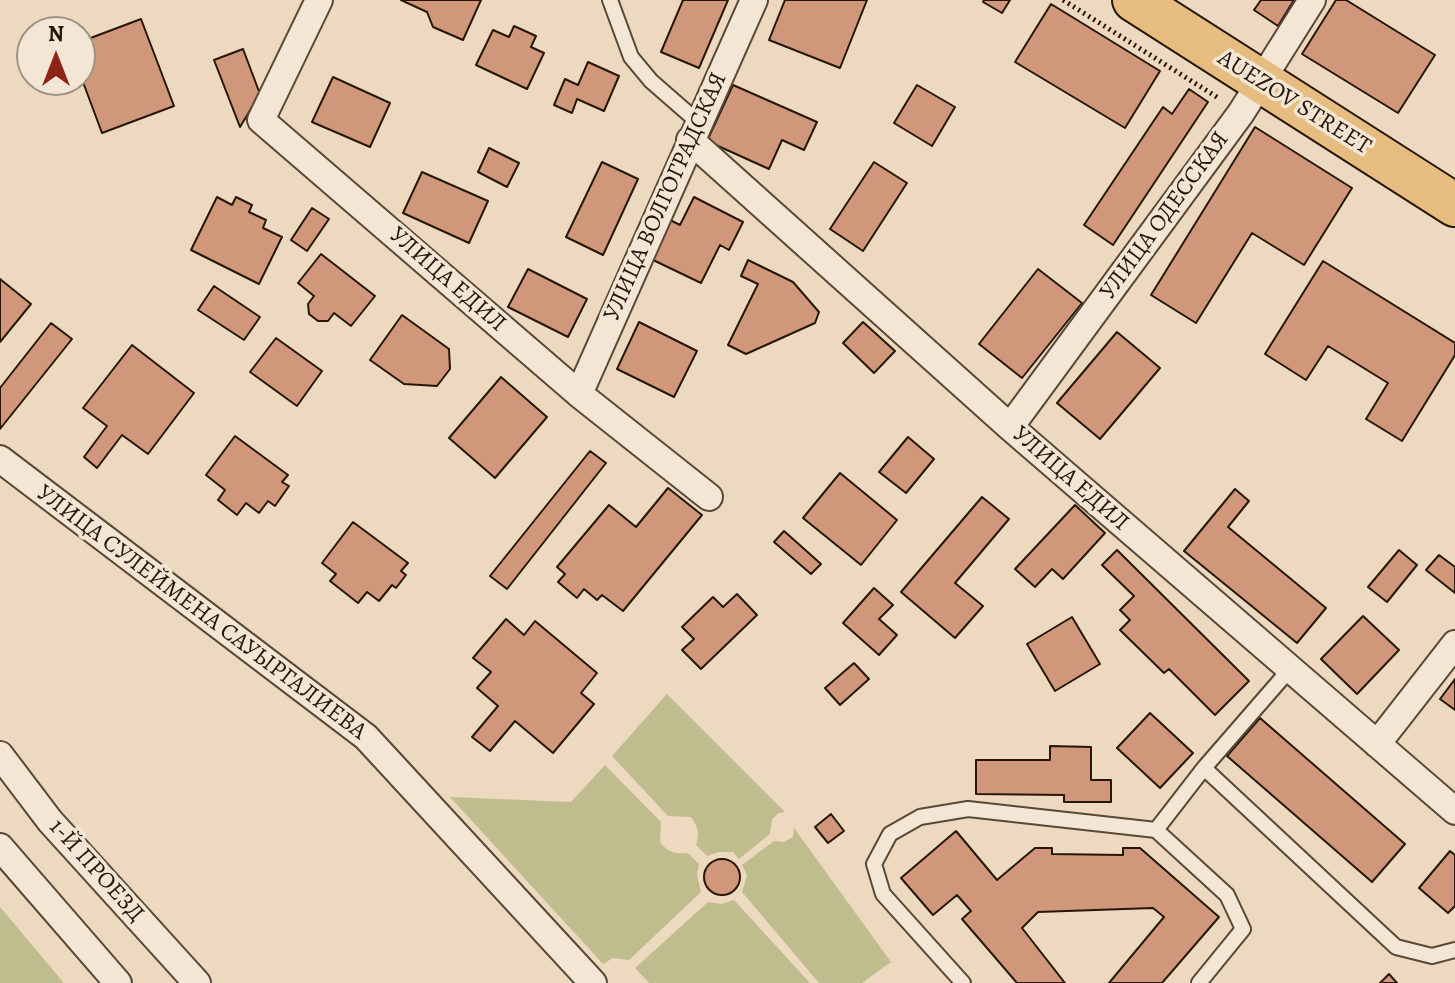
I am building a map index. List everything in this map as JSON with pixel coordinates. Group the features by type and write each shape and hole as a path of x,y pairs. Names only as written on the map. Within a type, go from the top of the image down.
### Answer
{"main road":[{"name":"AUEZOV STREET","path":"1134,0 1455,205"}],"street":[{"name":"УЛИЦА ЕДИЛ","path":"319,0 261,120 579,394 709,497"},
{"name":"УЛИЦА ВОЛГОГРАДСКАЯ","path":"579,394 754,0"},
{"name":"УЛИЦА ОДЕССКАЯ","path":"1010,427 1260,83 1312,0"},
{"name":"УЛИЦА ЕДИЛ","path":"694,131 1010,427 1455,811"},
{"name":"УЛИЦА СУЛЕЙМЕНА САУЫРГАЛИЕВА","path":"0,459 366,737 593,983"},
{"path":"1377,744 1455,644"},
{"name":"1-Й ПРОЕЗД","path":"0,755 50,821 197,983"},
{"path":"0,847 118,983"}],"lane":[{"path":"610,0 631,57 694,131"},
{"path":"1156,830 1204,768 1290,669"},
{"path":"1204,768 1396,947 1432,956 1455,950"},
{"path":"963,983 883,894 874,864 890,834 920,817 968,809 1156,830 1227,895 1243,929 1199,983"}],"shaded area":[{"path":"667,694 785,812 772,819 770,834 739,859 733,852 707,856 696,845 698,830 691,817 668,816 612,756"},
{"path":"605,765 661,822 660,842 672,852 688,853 699,864 697,875 701,892 629,960 613,958 603,964 450,797 571,802"},
{"path":"794,828 891,962 862,983 819,983 742,892 747,875 742,865 774,841 784,842 793,837"},
{"path":"734,900 810,983 649,983 635,968 708,902 721,904"},
{"path":"0,907 64,983 0,983"}],"building":[{"path":"401,0 481,0 463,40 433,27 427,12"},
{"path":"683,0 728,0 699,68 661,52"},
{"path":"785,0 867,0 840,68 769,40"},
{"path":"984,0 1010,0 1002,13"},
{"path":"1261,0 1294,0 1278,26 1254,10"},
{"path":"1336,0 1346,0 1435,55 1398,113 1302,54"},
{"path":"1051,4 1160,71 1125,128 1015,62"},
{"path":"141,19 174,106 102,133 88,96 96,96 96,36"},
{"path":"514,26 536,36 531,47 544,53 527,89 476,65 493,30 509,37"},
{"path":"243,49 260,94 240,127 214,60"},
{"path":"588,62 619,76 604,111 577,99 572,113 554,105 565,79 578,85"},
{"path":"333,77 390,103 370,147 312,122"},
{"path":"733,85 817,122 804,150 782,140 769,169 707,141"},
{"path":"917,85 955,107 932,146 894,123"},
{"path":"1189,89 1208,102 1113,245 1084,225 1163,107 1172,114"},
{"path":"1255,127 1352,188 1304,265 1252,233 1196,323 1151,295"},
{"path":"489,148 519,163 507,187 478,172"},
{"path":"602,162 638,179 603,255 566,237"},
{"path":"874,162 907,183 863,251 830,229"},
{"path":"422,172 488,201 469,243 403,213"},
{"path":"217,197 232,205 236,197 252,205 249,212 266,220 263,228 282,237 259,284 191,250"},
{"path":"694,197 743,222 729,250 720,245 701,283 651,259 670,220 680,225"},
{"path":"312,208 329,219 307,251 291,240"},
{"path":"321,254 375,296 351,326 334,313 328,321 318,321 309,314 308,304 314,296 298,283"},
{"path":"748,260 793,282 819,312 815,323 746,354 728,345 758,284 741,276"},
{"path":"1323,261 1455,343 1455,355 1402,441 1366,419 1388,383 1328,346 1306,380 1265,354"},
{"path":"528,269 587,299 568,337 508,307"},
{"path":"1038,269 1082,303 1022,378 979,344"},
{"path":"0,279 31,304 0,342"},
{"path":"214,286 260,317 244,340 198,310"},
{"path":"402,315 449,349 450,369 437,386 404,384 370,360"},
{"path":"639,322 697,351 674,397 617,369"},
{"path":"863,322 895,351 874,373 843,343"},
{"path":"51,323 72,339 0,429 0,388"},
{"path":"1117,332 1160,368 1100,439 1057,403"},
{"path":"276,338 322,371 297,406 250,372"},
{"path":"132,345 194,393 148,454 122,435 97,468 84,457 107,426 83,408"},
{"path":"501,377 547,417 495,478 449,438"},
{"path":"235,436 288,475 282,482 289,486 275,506 268,501 259,513 246,503 237,515 218,500 225,490 206,475"},
{"path":"908,437 934,459 906,493 879,472"},
{"path":"590,451 606,463 507,589 490,576"},
{"path":"840,473 897,520 861,565 803,518"},
{"path":"668,488 702,515 623,611 602,595 597,600 584,589 577,598 558,582 565,574 557,567 609,505 636,527"},
{"path":"1235,489 1249,501 1228,527 1326,608 1297,643 1184,551"},
{"path":"982,497 1009,519 955,583 983,606 955,638 901,592"},
{"path":"1075,505 1105,533 1063,579 1052,569 1035,587 1015,569"},
{"path":"353,522 408,563 401,571 406,575 396,588 392,585 379,601 367,592 358,603 330,581 336,574 322,563"},
{"path":"784,531 821,564 811,574 774,542"},
{"path":"1117,550 1249,681 1215,715 1169,669 1164,673 1120,630 1130,620 1120,610 1134,596 1102,565"},
{"path":"1399,550 1417,565 1387,602 1368,587"},
{"path":"1439,555 1455,567 1455,593 1426,570"},
{"path":"874,588 893,605 879,619 897,635 879,655 843,623"},
{"path":"737,594 757,615 701,669 682,650 694,639 682,627 713,597 723,607"},
{"path":"1363,616 1399,650 1357,694 1321,659"},
{"path":"1072,617 1100,664 1055,691 1027,644"},
{"path":"506,619 524,635 535,621 597,673 581,693 594,704 553,753 515,721 490,751 472,737 498,706 477,688 491,672 473,658"},
{"path":"854,663 869,679 840,705 825,688"},
{"path":"1455,679 1455,710 1440,699"},
{"path":"1150,713 1193,753 1160,788 1117,748"},
{"path":"1260,718 1405,844 1372,882 1227,756"},
{"path":"1050,746 1091,747 1091,780 1111,780 1111,802 1064,802 1064,795 976,794 976,760 1050,760"},
{"path":"831,814 844,831 828,843 815,827"},
{"path":"956,831 997,880 1035,848 1052,848 1052,854 1123,855 1123,848 1140,848 1219,917 1162,983 1109,983 1164,917 1153,908 1038,912 1022,928 1065,983 1017,983 962,919 971,911 957,895 933,915 901,878"},
{"path":"1450,851 1455,855 1455,906 1448,913 1419,888"},
{"path":"722,859 735,864 740,877 735,890 722,895 709,890 704,877 709,864"},
{"path":"1389,974 1397,983 1380,983"}]}
